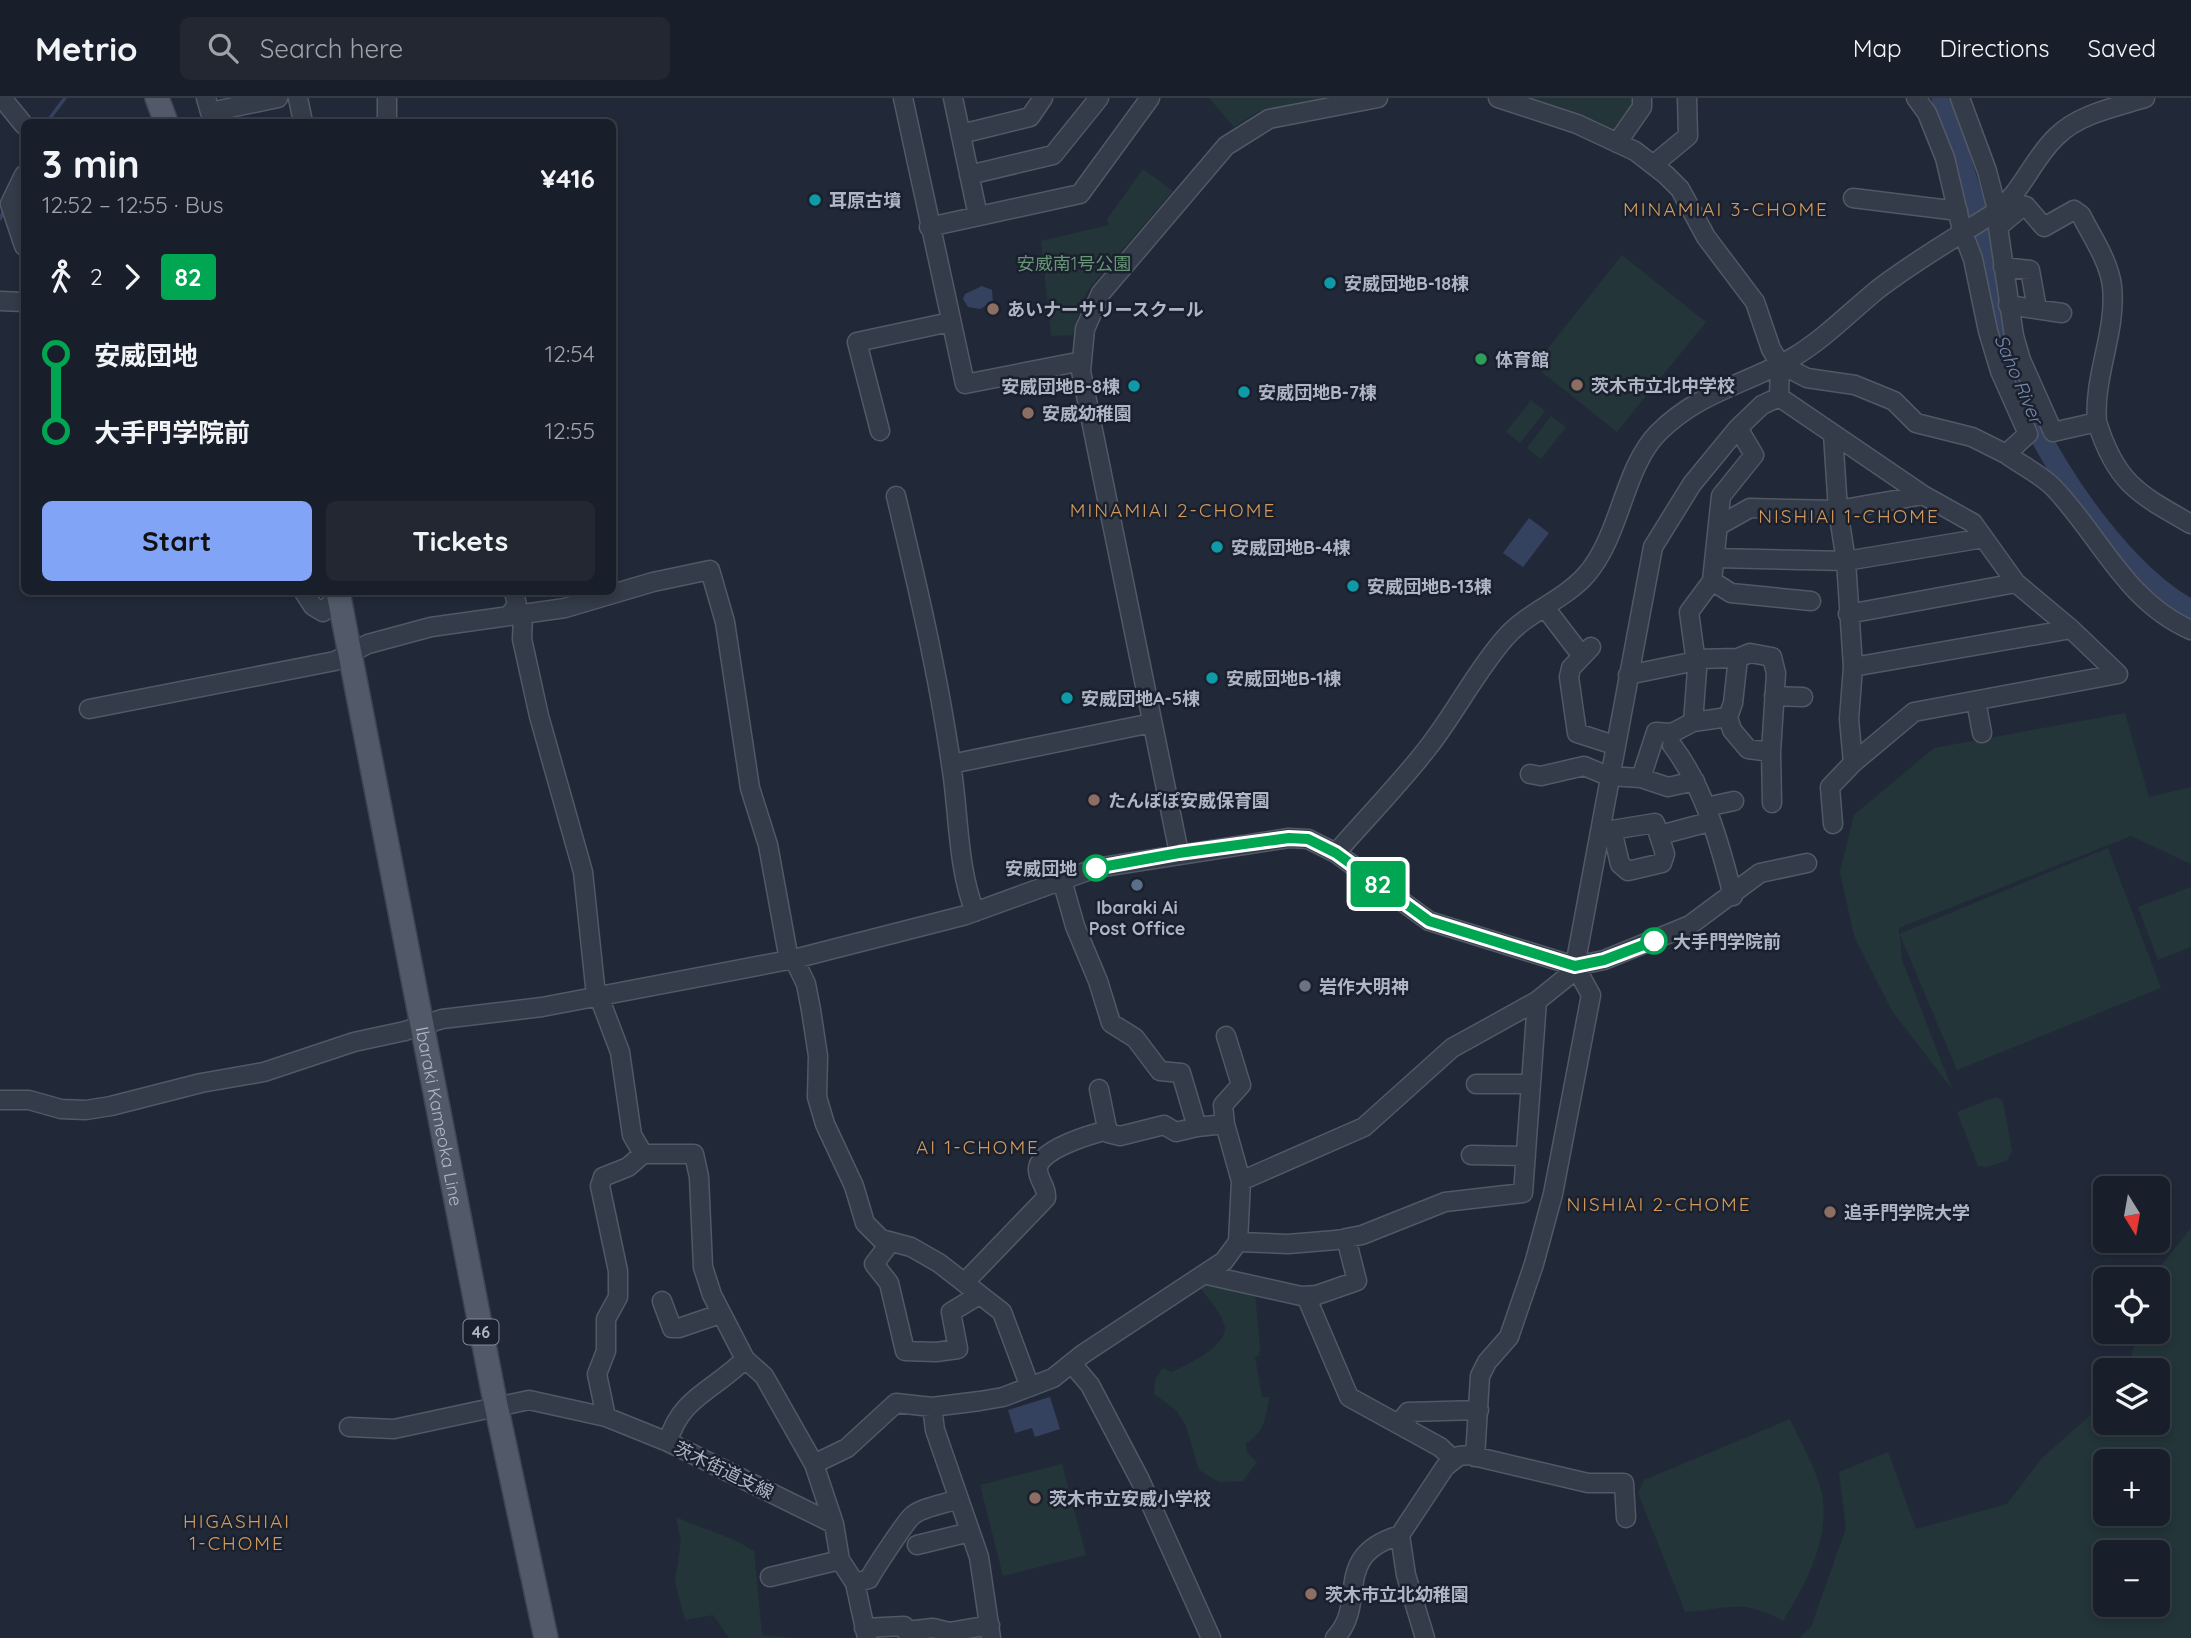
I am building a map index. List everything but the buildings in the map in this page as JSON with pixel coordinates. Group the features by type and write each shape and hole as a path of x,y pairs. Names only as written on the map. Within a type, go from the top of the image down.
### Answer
{"main road":[{"path":"157,98 165,119"},
{"name":"Ibaraki Kameoka Line","path":"338,595 496,1405 547,1638"}],"street":[{"path":"2,98 21,121"},
{"path":"206,98 210,112 278,98"},
{"path":"298,98 302,119"},
{"path":"387,98 387,119"},
{"path":"903,98 965,384 1082,361"},
{"path":"953,98 978,216"},
{"path":"961,134 1030,117 1043,98"},
{"path":"970,175 1054,155 1099,98"},
{"path":"929,227 1080,194 1150,98"},
{"path":"1179,853 1082,371 1086,329 1101,293 1226,146 1269,119 1378,98"},
{"path":"1498,98 1577,124 1617,143 1653,165 1680,189 1706,237 1755,302 1771,349 1780,364 1807,378 1855,385 1894,401 1916,423 1972,438 2006,454 2054,487 2107,559 2141,596 2168,618 2191,630"},
{"path":"1617,143 1642,107 1642,98"},
{"path":"1653,165 1688,136 1687,98"},
{"path":"1916,98 1927,113 1945,158 2000,371 2028,434 2006,454"},
{"path":"1961,98 1995,212"},
{"path":"2097,422 2053,432 2021,360 2008,305 1998,227 2017,202 2057,135 2096,114 2145,98"},
{"path":"21,181 10,204 21,237"},
{"path":"1853,198 1958,211"},
{"path":"1336,853 1429,746 1507,636 1546,609 1587,574 1608,542 1636,470 1655,436 1681,412 1710,393 1780,364 1822,336 1878,289 1962,230 2017,202 2026,206 2044,227 2074,210 2081,215 2109,273 2113,297 2096,405 2097,422 2106,452 2137,493 2191,524"},
{"path":"0,229 21,240"},
{"path":"2003,267 2030,270 2037,309"},
{"path":"0,301 21,302"},
{"path":"2008,305 2063,313"},
{"path":"880,430 857,342 950,322"},
{"path":"1779,397 1780,364"},
{"path":"1241,1181 1364,1127 1452,1048 1536,1000 1567,976 1575,966 1608,776 1653,547 1692,484 1738,428 1762,405 1779,397"},
{"path":"1779,397 1923,495 1973,523 2016,583 2071,629 2118,674 1914,712 1853,763 1830,787 1833,824"},
{"path":"1693,722 1696,660 1689,612 1712,581 1721,496 1754,455 1738,428"},
{"path":"1833,434 1853,667 1849,719 1853,763"},
{"path":"1718,526 1750,508 1838,510 1923,495"},
{"path":"896,496 926,622 951,764 964,869 975,912"},
{"path":"1715,558 1846,561 1983,538"},
{"path":"616,593 710,570 725,622 750,788 768,845 792,960 806,984 818,1056 817,1097 825,1124 854,1186 865,1223 890,1243 912,1247 965,1282 1002,1312 1030,1387"},
{"path":"1712,581 1731,593 1811,601"},
{"path":"1848,614 2016,583"},
{"path":"306,595 313,606 323,612 336,595"},
{"path":"515,595 539,716 583,872 595,986 620,1052 632,1135 643,1154"},
{"path":"89,709 335,661 368,644 431,627 565,608 609,595"},
{"path":"1546,609 1586,652 1571,668 1569,677 1577,733 1614,745"},
{"path":"1853,667 2071,629"},
{"path":"1628,675 1696,660 1738,658 1750,653 1772,657 1775,664 1771,752 1772,803"},
{"path":"1738,658 1733,703 1728,717 1732,730 1748,749 1771,752"},
{"path":"1774,696 1803,697"},
{"path":"1976,701 1982,733"},
{"path":"1642,779 1656,732 1672,733 1693,722 1728,717"},
{"path":"951,764 1152,723"},
{"path":"1672,745 1691,770 1722,853 1733,896"},
{"path":"1530,774 1541,776 1584,766 1608,776 1642,779 1668,787 1695,781"},
{"path":"1660,835 1734,801"},
{"path":"0,1100 29,1100 61,1109 86,1110 111,1106 201,1083 264,1072 354,1042 405,1031 422,1024 601,997 792,960 975,912 1096,868 1289,838 1308,839 1336,853 1429,921 1575,966 1604,960 1690,925 1733,896 1760,873 1807,863"},
{"path":"1062,880 1075,926 1098,981 1111,1023 1135,1038 1160,1071 1181,1073 1197,1128"},
{"path":"1475,1457 1481,1373 1509,1337 1553,1194 1591,995 1575,966"},
{"path":"1238,1242 1288,1244 1346,1238 1445,1202 1523,1193 1536,1000"},
{"path":"814,1464 847,1448 896,1403 932,1407 1003,1397 1054,1378 1083,1354 1207,1275 1224,1261 1238,1242 1241,1181 1225,1124 1223,1105 1241,1085 1226,1036"},
{"path":"1476,1084 1531,1084"},
{"path":"1099,1089 1108,1133 1119,1136 1164,1125 1176,1132 1225,1124"},
{"path":"965,1282 1045,1198 1046,1191 1038,1170 1040,1164 1052,1152 1075,1139 1108,1130"},
{"path":"606,1417 597,1374 606,1350 606,1319 618,1297 618,1271 600,1186 603,1177 628,1167 643,1154 694,1154 699,1177 702,1267 720,1314 745,1359 764,1376 814,1464 834,1524 841,1560 855,1583 865,1633 904,1626 906,1631 933,1628 949,1632 991,1631 979,1557 935,1430 932,1407"},
{"path":"1471,1155 1525,1156"},
{"path":"1207,1275 1306,1296 1357,1281 1346,1238"},
{"path":"890,1243 874,1264 889,1283 905,1351 936,1352 957,1349 951,1312 979,1295"},
{"path":"1306,1296 1349,1397 1440,1447 1453,1459"},
{"path":"662,1301 672,1328 720,1314"},
{"path":"668,1442 680,1412 730,1374 745,1359"},
{"path":"1073,1365 1090,1385 1140,1480 1211,1638"},
{"name":"茨木街道支線","path":"349,1427 394,1429 529,1400 606,1417 668,1442 834,1524"},
{"path":"1409,1430 1404,1417 1408,1412 1479,1410"},
{"path":"1335,1638 1349,1617 1350,1590 1363,1559 1384,1540 1400,1535 1453,1459 1464,1455 1588,1483 1624,1483 1626,1518"},
{"path":"855,1583 869,1579 878,1560 890,1551 912,1516 958,1499"},
{"path":"916,1545 970,1532"},
{"path":"1400,1535 1406,1575 1425,1638"},
{"path":"770,1577 841,1560"}],"green space":[{"path":"1209,98 1323,98 1258,112 1234,127"},
{"path":"1513,98 1638,98 1611,133"},
{"name":"安威南1号公園","path":"1143,169 1173,191 1091,286 1082,301 1073,335 1051,336 1041,241 1109,225 1107,219"},
{"path":"1622,255 1706,322 1617,432 1534,366"},
{"path":"1531,400 1545,411 1520,443 1506,432"},
{"path":"1551,416 1566,427 1541,459 1527,448"},
{"path":"2125,713 2149,797 2191,787 2191,864 2131,836 1899,928 1899,934 2108,848 2161,988 1957,1070 1900,935 1902,960 1952,1089 1892,1011 1854,936 1840,872 1854,815 1934,748"},
{"path":"2191,887 2191,947 2158,960 2138,907"},
{"path":"1996,1097 2003,1101 2012,1151 2008,1160 1987,1167 1978,1166 1957,1112"},
{"path":"2191,1228 2191,1638 1799,1638 1811,1627 1846,1528 1839,1472 1888,1452 1916,1529 2007,1504 2042,1458 2093,1413 2093,1435 2170,1435 2170,1358 2131,1358 2134,1344 2170,1344 2170,1267 2160,1267"},
{"path":"1209,1282 1255,1292 1260,1349 1259,1356 1255,1357 1262,1397 1269,1397 1261,1429 1246,1443 1247,1453 1257,1462 1243,1481 1219,1482 1199,1470 1186,1426 1176,1410 1154,1394 1155,1380 1163,1368 1171,1372 1187,1365 1215,1346 1225,1332 1222,1319 1200,1288"},
{"path":"1790,1419 1816,1475 1824,1511 1819,1544 1800,1592 1783,1621 1746,1607 1685,1612 1638,1493 1644,1480"},
{"path":"1062,1464 1086,1555 1003,1576 980,1485"},
{"path":"676,1517 725,1536 754,1551 762,1635 800,1638 729,1638 713,1615 685,1620 675,1582 681,1541"}],"water":[{"path":"982,286 992,290 993,302 980,309 968,307 963,299 965,294"},
{"path":"1529,518 1549,533 1523,567 1503,553"},
{"path":"1050,1397 1060,1429 1035,1437 1032,1428 1015,1433 1008,1410"}],"waterway":[{"path":"49,119 65,98"},
{"name":"Saho River","path":"1942,98 1981,226 1999,336 2027,410 2048,450 2100,528 2160,589 2191,610"},
{"path":"0,219 5,208"}],"bus line":[{"name":"82","path":"1096,868 1179,853 1289,838 1308,839 1336,853 1429,921 1575,966 1604,960 1654,941"}],"place":[{"name":"耳原古墳","path":"815,200"},
{"name":"安威団地B-18棟","path":"1330,283"},
{"name":"あいナーサリースクール","path":"993,309"},
{"name":"体育館","path":"1481,359"},
{"name":"茨木市立北中学校","path":"1577,385"},
{"name":"安威団地B-8棟","path":"1134,386"},
{"name":"安威団地B-7棟","path":"1244,392"},
{"name":"安威幼稚園","path":"1028,413"},
{"name":"安威団地B-4棟","path":"1217,547"},
{"name":"安威団地B-13棟","path":"1353,586"},
{"name":"安威団地B-1棟","path":"1212,678"},
{"name":"安威団地A-5棟","path":"1067,698"},
{"name":"たんぽぽ安威保育園","path":"1094,800"},
{"name":"安威団地","path":"1096,868"},
{"name":"Ibaraki Ai Post Office","path":"1137,885"},
{"name":"大手門学院前","path":"1654,941"},
{"name":"岩作大明神","path":"1305,986"},
{"name":"追手門学院大学","path":"1830,1212"},
{"name":"茨木市立安威小学校","path":"1035,1498"},
{"name":"茨木市立北幼稚園","path":"1311,1594"}],"district":[{"name":"MINAMIAI 3-CHOME","path":"1726,209"},
{"name":"MINAMIAI 2-CHOME","path":"1173,510"},
{"name":"NISHIAI 1-CHOME","path":"1849,516"},
{"name":"AI 1-CHOME","path":"978,1147"},
{"name":"NISHIAI 2-CHOME","path":"1659,1204"},
{"name":"HIGASHIAI 1-CHOME","path":"237,1532"}]}
